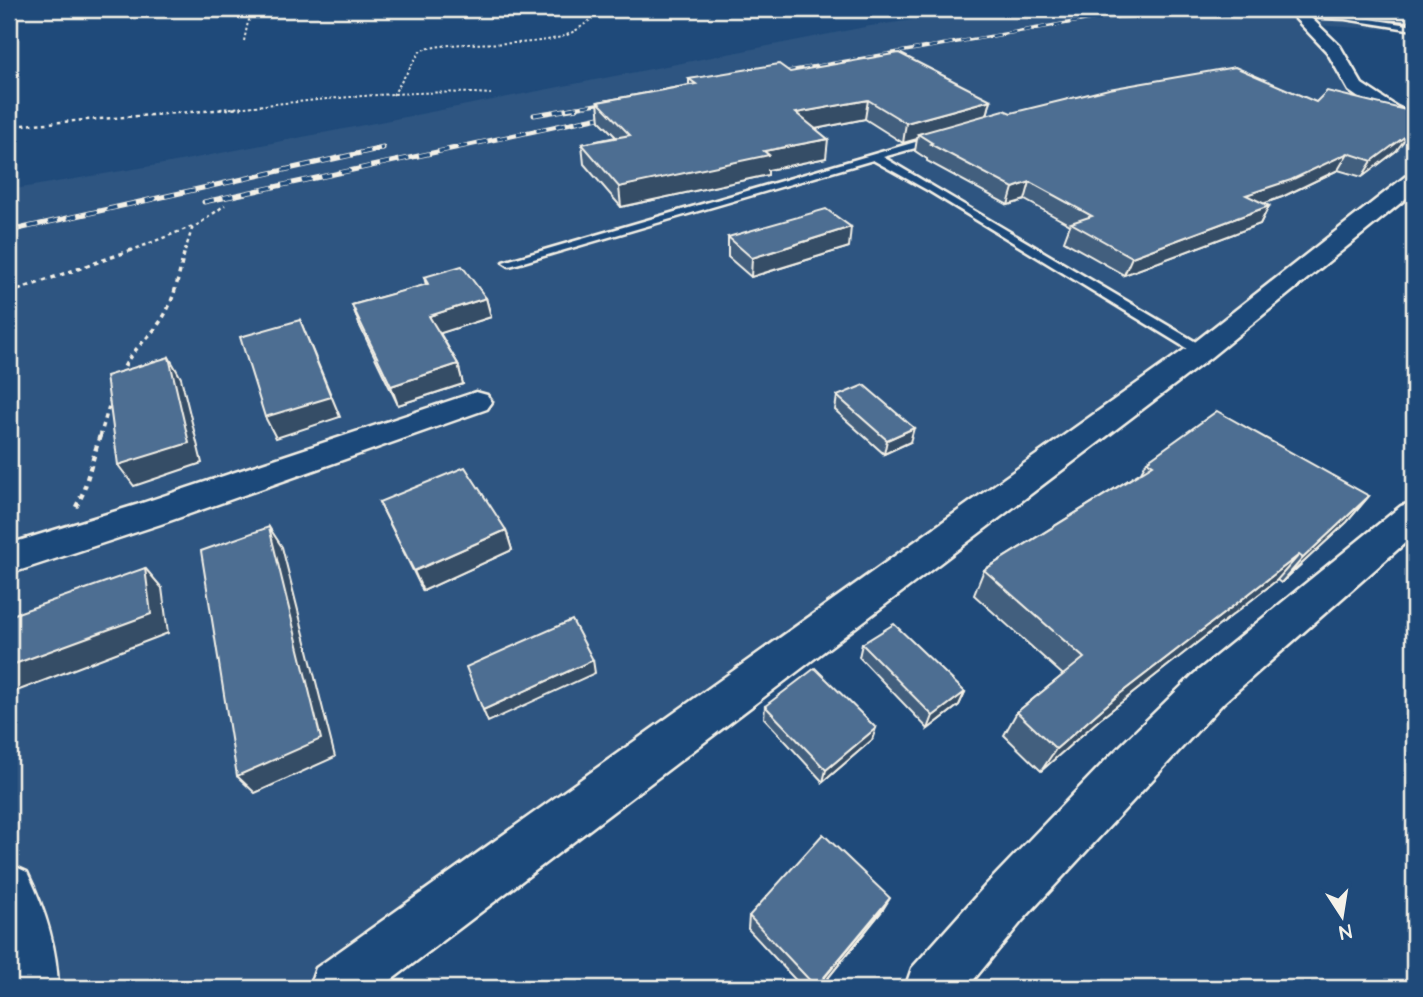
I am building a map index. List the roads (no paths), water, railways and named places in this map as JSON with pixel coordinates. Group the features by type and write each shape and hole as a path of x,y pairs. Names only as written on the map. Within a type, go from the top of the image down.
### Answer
{"street":[{"path":"1295,11 1414,16"},
{"path":"1295,11 1334,50 1354,87 1390,111 1414,122"},
{"path":"336,988 1200,351 1414,181"},
{"path":"9,559 148,515 476,402"},
{"path":"932,988 1004,903 1122,775 1209,688 1414,515"},
{"path":"9,890 16,903 31,958 31,988"}],"lane":[{"path":"1295,11 1414,28"},
{"path":"509,262 953,134"},
{"path":"875,157 933,189 1200,351"}],"railway":[{"path":"771,74 1097,18 1181,14 1238,15"},
{"path":"567,109 615,101"},
{"path":"534,115 577,108"},
{"path":"204,202 618,113"},
{"path":"9,231 383,148"}]}
